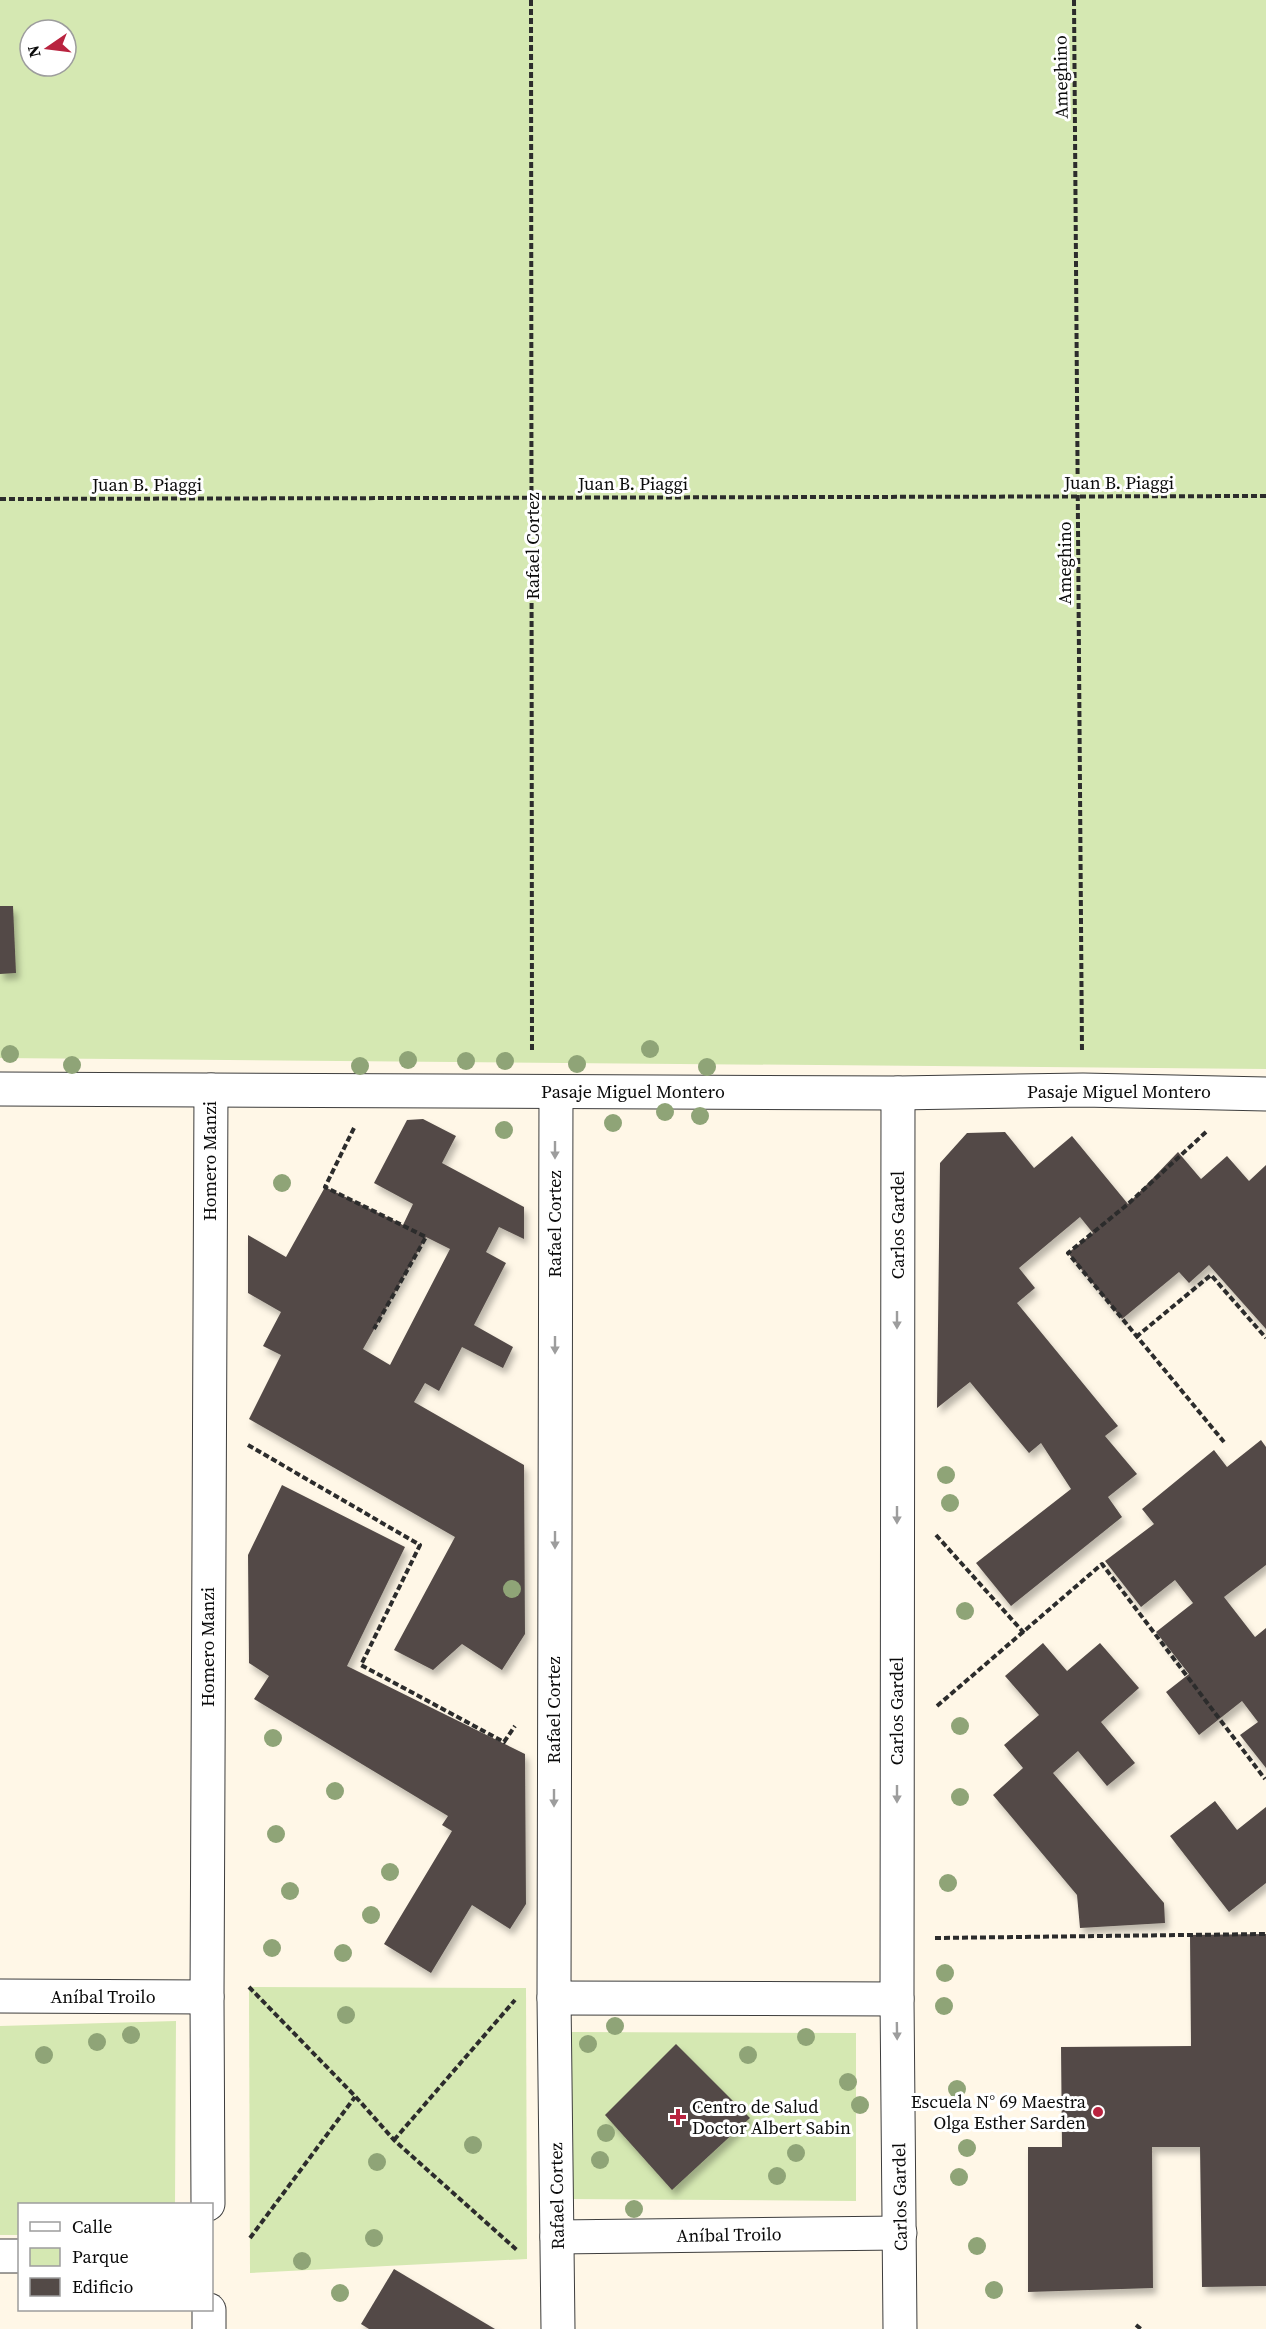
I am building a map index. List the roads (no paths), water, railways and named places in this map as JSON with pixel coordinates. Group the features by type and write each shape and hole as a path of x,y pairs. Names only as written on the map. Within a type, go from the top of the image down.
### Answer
{"street":[{"name":"Pasaje Miguel Montero","path":"0,1089 898,1094 1083,1090 1266,1094"},
{"name":"Homero Manzi","path":"208,2203 211,1090"},
{"name":"Rafael Cortez","path":"544,1091 558,2329"},
{"name":"Carlos Gardel","path":"898,1094 897,2000 900,2329"},
{"name":"Aníbal Troilo","path":"0,1996 207,1997"},
{"path":"554,1998 897,2000"},
{"name":"Aníbal Troilo","path":"557,2237 900,2233"},
{"path":"0,2256 18,2256"},
{"path":"209,2311 209,2329"}],"place":[{"name":"Escuela N° 69 Maestra Olga Esther Sarden","path":"1098,2112"},
{"name":"Centro de Salud Doctor Albert Sabin","path":"678,2117"}]}
